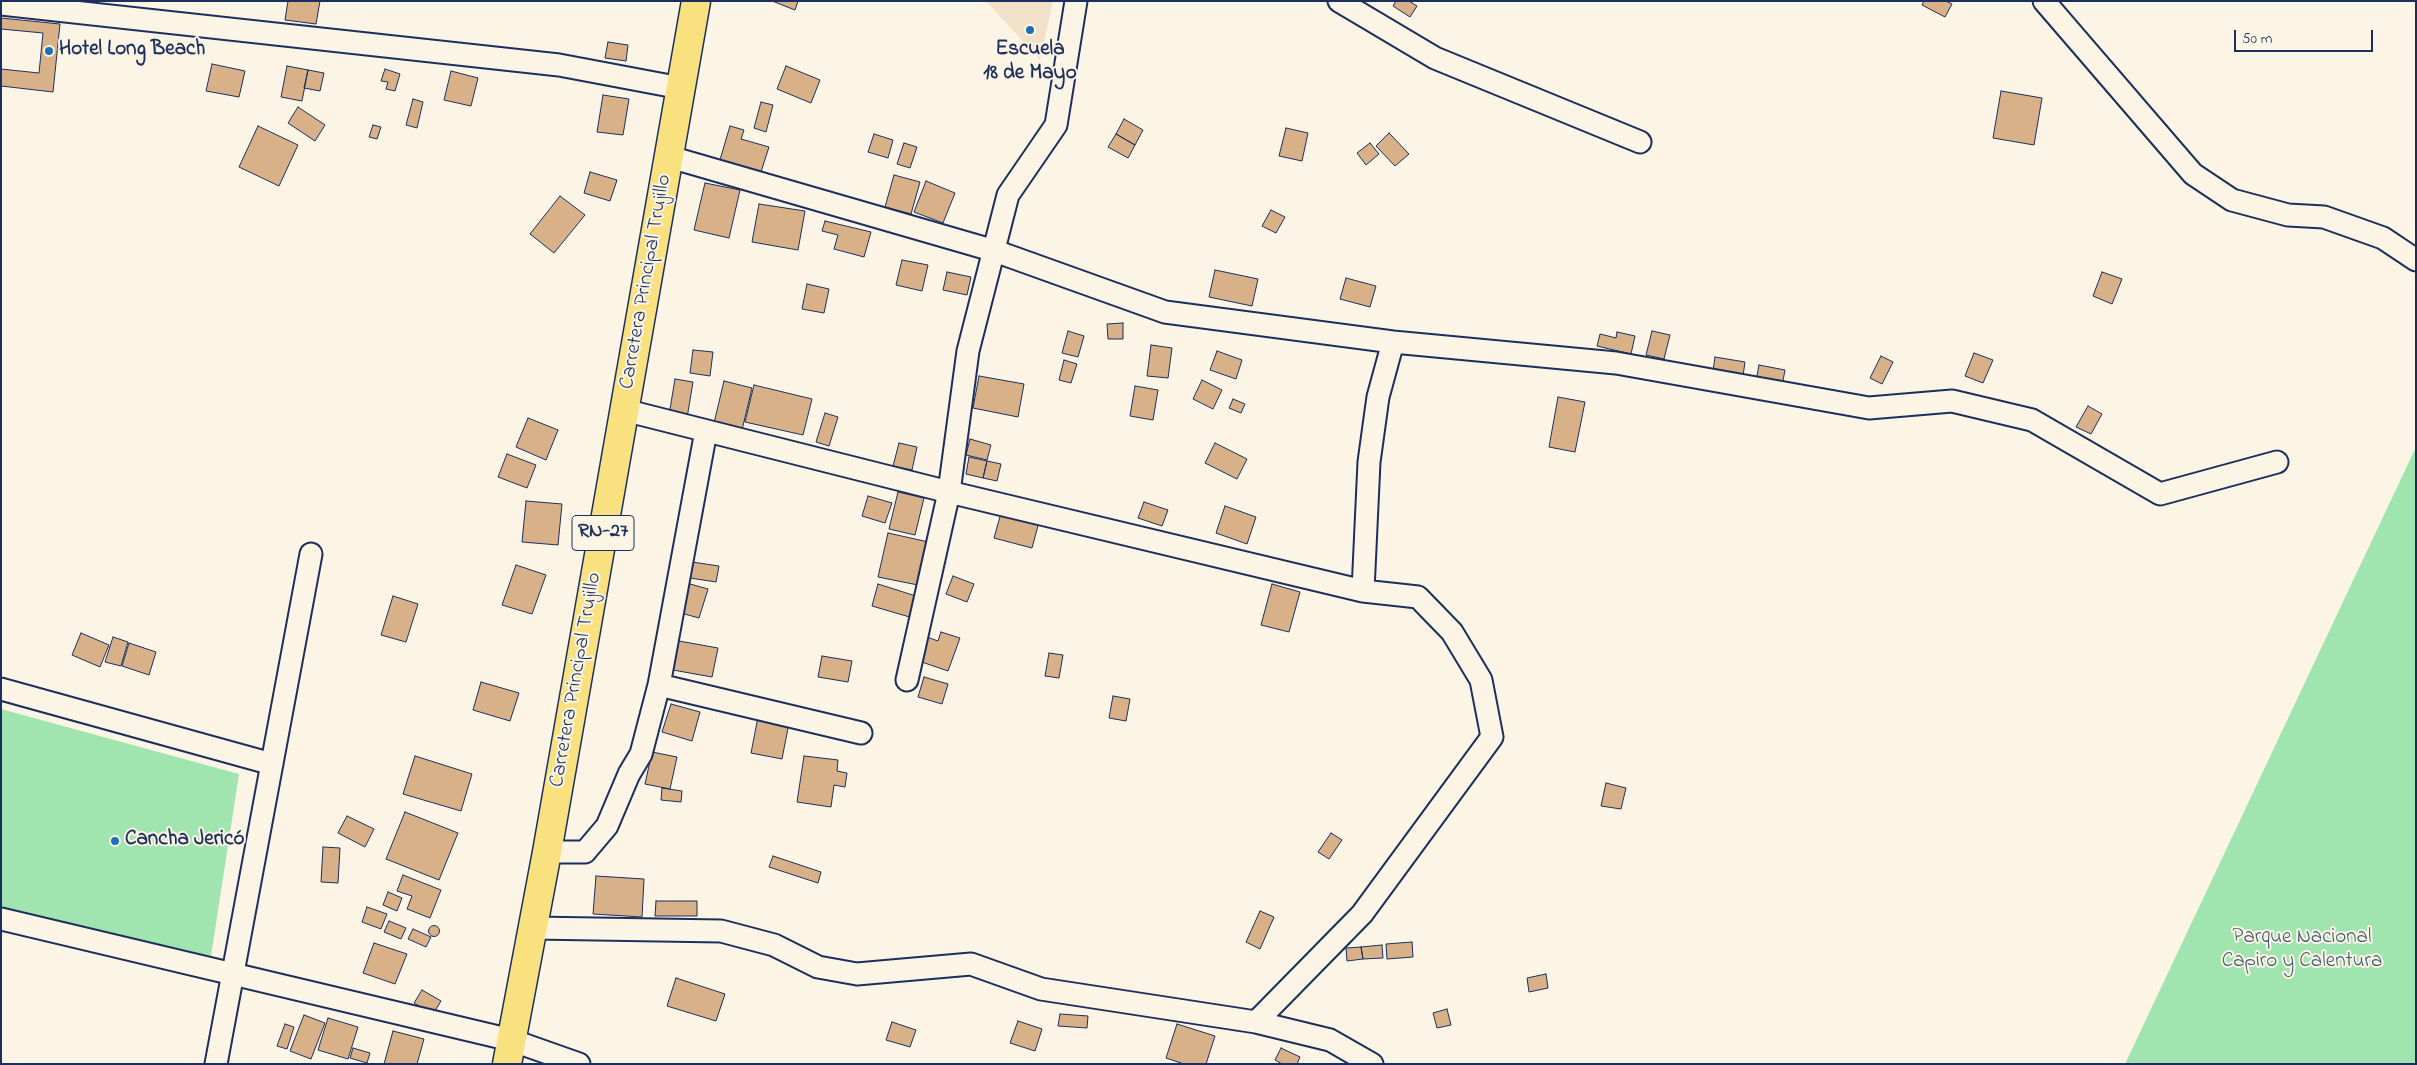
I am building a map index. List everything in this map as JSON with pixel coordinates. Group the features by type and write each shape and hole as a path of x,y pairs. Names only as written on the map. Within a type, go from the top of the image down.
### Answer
{"main road":[{"name":"Carretera Principal Trujillo","path":"509,1052 547,852 696,1"}],"street":[{"path":"907,680 949,492 968,351 1008,195 1056,125 1076,1"},
{"path":"1339,1 1435,58 1640,142"},
{"path":"2044,1 2193,174 2232,200 2288,215 2324,217 2383,238 2416,260"},
{"path":"1,4 559,65 681,88"},
{"path":"670,157 995,251 1165,312 1393,342 1616,364 1869,408 1952,401 2032,420 2160,494 2277,462"},
{"path":"1362,591 1369,462 1378,398 1393,342"},
{"path":"624,410 949,492 1362,591 1418,597 1452,632 1481,680 1492,737 1362,914 1256,1022"},
{"path":"547,852 584,852 607,826 629,774 641,754 659,685 706,431"},
{"path":"216,1064 311,554"},
{"path":"659,685 861,733"},
{"path":"1,688 272,764"},
{"path":"1,919 232,975 509,1052 579,1064"},
{"path":"533,928 721,931 774,945 818,967 857,974 971,964 1041,989 1256,1022 1330,1040 1372,1064"}],"shaded area":[{"name":"Escuela 18 de Mayo","path":"986,1 1053,1 1040,60"}],"green space":[{"name":"Parque Nacional Capiro y Calentura","path":"2416,447 2416,1064 2125,1064"},
{"name":"Cancha Jericó","path":"1,709 239,774 211,956 1,907"}],"building":[{"path":"288,1 320,1 316,24 285,20"},
{"path":"772,1 798,1 795,10"},
{"path":"1396,1 1409,1 1417,6 1410,17 1393,6"},
{"path":"1924,1 1946,1 1952,4 1945,17 1922,5"},
{"name":"Hotel Long Beach","path":"1,18 60,24 53,92 1,86 1,69 39,73 43,33 1,29"},
{"path":"608,42 628,45 626,61 605,58"},
{"path":"212,64 245,71 239,97 206,91"},
{"path":"287,66 308,70 302,101 281,97"},
{"path":"786,66 820,80 811,103 777,89"},
{"path":"385,69 400,74 395,91 386,89 388,82 381,81"},
{"path":"308,70 324,73 320,91 304,88"},
{"path":"451,71 478,78 471,106 444,100"},
{"path":"2001,91 2042,98 2034,145 1993,138"},
{"path":"603,95 629,99 623,135 597,132"},
{"path":"413,99 423,102 417,128 406,125"},
{"path":"761,102 773,105 766,132 754,128"},
{"path":"298,107 325,125 315,141 288,123"},
{"path":"1124,119 1143,130 1135,145 1116,134"},
{"path":"373,125 381,127 377,139 369,137"},
{"path":"258,126 298,145 279,186 239,167"},
{"path":"730,126 744,130 741,139 769,147 760,175 719,163"},
{"path":"1286,128 1308,133 1302,161 1279,156"},
{"path":"1389,133 1409,154 1395,166 1376,146"},
{"path":"874,134 893,140 888,158 868,152"},
{"path":"1116,134 1135,145 1128,158 1108,147"},
{"path":"904,143 917,147 910,168 897,164"},
{"path":"1370,143 1379,154 1366,165 1357,153"},
{"path":"590,172 617,180 610,201 584,193"},
{"path":"894,175 920,182 911,214 885,207"},
{"path":"926,181 955,193 943,223 914,212"},
{"path":"705,183 740,190 729,238 694,230"},
{"path":"560,196 585,215 554,253 530,234"},
{"path":"759,204 805,211 798,250 752,242"},
{"path":"1271,210 1285,217 1276,233 1262,226"},
{"path":"825,221 871,232 864,257 834,249 838,235 822,231"},
{"path":"902,260 928,265 922,291 896,285"},
{"path":"1215,270 1258,279 1252,306 1209,297"},
{"path":"947,272 971,277 967,295 943,290"},
{"path":"2102,272 2122,279 2112,304 2093,296"},
{"path":"1346,278 1376,286 1370,307 1340,299"},
{"path":"807,284 829,289 824,313 802,309"},
{"path":"1123,323 1123,339 1108,339 1107,324"},
{"path":"1068,331 1084,336 1078,357 1062,353"},
{"path":"1652,331 1670,335 1664,359 1646,355"},
{"path":"1617,332 1635,336 1631,354 1597,346 1600,334 1616,338"},
{"path":"1151,345 1172,348 1168,378 1147,376"},
{"path":"693,350 713,352 710,376 690,373"},
{"path":"1217,351 1242,360 1236,379 1210,370"},
{"path":"1974,353 1993,360 1983,383 1965,376"},
{"path":"1881,356 1893,362 1882,384 1870,378"},
{"path":"1715,357 1745,362 1743,376 1713,371"},
{"path":"1064,360 1077,364 1071,383 1059,380"},
{"path":"1759,365 1785,370 1782,386 1756,381"},
{"path":"979,376 1024,384 1018,417 973,408"},
{"path":"675,379 693,382 687,418 669,415"},
{"path":"1202,380 1222,390 1213,409 1193,399"},
{"path":"724,381 752,388 742,430 714,423"},
{"path":"754,385 812,399 803,435 745,422"},
{"path":"1135,386 1158,390 1153,420 1130,416"},
{"path":"1558,397 1585,402 1575,452 1549,447"},
{"path":"1233,399 1245,404 1241,413 1229,408"},
{"path":"2088,406 2102,414 2091,434 2076,427"},
{"path":"825,413 838,417 829,446 816,442"},
{"path":"528,418 558,430 546,460 516,447"},
{"path":"970,439 991,445 987,460 966,455"},
{"path":"899,443 917,447 912,470 893,466"},
{"path":"1215,443 1247,459 1237,479 1205,463"},
{"path":"507,454 536,465 527,488 498,477"},
{"path":"969,457 987,461 983,478 966,474"},
{"path":"987,461 1001,464 997,481 983,478"},
{"path":"898,492 924,498 915,535 889,529"},
{"path":"868,496 892,503 885,523 862,516"},
{"path":"526,501 562,504 558,545 522,542"},
{"path":"1144,502 1168,510 1162,526 1138,518"},
{"path":"1225,506 1256,517 1247,544 1216,533"},
{"path":"1001,513 1039,522 1032,548 994,538"},
{"path":"888,533 933,543 923,586 878,577"},
{"path":"692,562 719,566 716,582 690,578"},
{"path":"516,565 546,575 532,614 502,605"},
{"path":"953,576 974,584 967,602 946,594"},
{"path":"690,584 708,589 699,618 681,613"},
{"path":"878,584 919,597 913,618 872,606"},
{"path":"1272,584 1300,592 1289,632 1261,625"},
{"path":"393,596 418,604 406,642 381,635"},
{"path":"941,632 960,638 948,671 916,660 924,636 938,641"},
{"path":"81,633 109,645 100,667 72,655"},
{"path":"113,637 128,642 121,666 105,662"},
{"path":"679,641 718,648 712,677 673,670"},
{"path":"129,643 156,652 149,675 122,666"},
{"path":"1049,653 1063,655 1059,678 1045,676"},
{"path":"822,656 852,661 848,682 818,677"},
{"path":"924,677 948,684 942,704 918,697"},
{"path":"481,682 519,693 510,721 473,710"},
{"path":"1113,696 1130,699 1126,721 1109,718"},
{"path":"671,704 700,712 692,741 662,732"},
{"path":"758,717 789,723 782,759 751,753"},
{"path":"652,752 677,757 670,789 645,784"},
{"path":"415,756 472,774 461,811 403,794"},
{"path":"804,756 838,760 837,771 847,773 845,787 834,785 831,807 797,802"},
{"path":"1606,783 1626,788 1621,809 1601,806"},
{"path":"662,788 682,791 681,802 661,800"},
{"path":"405,812 458,833 439,880 386,859"},
{"path":"347,816 374,829 365,847 338,833"},
{"path":"1331,833 1342,840 1329,859 1318,852"},
{"path":"323,847 340,848 338,883 321,882"},
{"path":"773,856 821,872 818,883 769,867"},
{"path":"403,875 441,890 430,918 407,909 412,896 397,891"},
{"path":"596,876 644,879 642,917 593,914"},
{"path":"388,892 402,898 397,911 383,905"},
{"path":"656,901 697,901 697,916 655,916"},
{"path":"367,907 387,914 381,929 362,922"},
{"path":"1260,911 1274,917 1260,949 1246,942"},
{"path":"389,921 406,928 401,939 384,932"},
{"path":"434,925 440,931 434,937 428,931"},
{"path":"413,929 431,937 426,947 408,939"},
{"path":"1412,942 1413,957 1387,959 1386,944"},
{"path":"374,943 407,954 395,984 363,973"},
{"path":"1382,945 1383,958 1363,959 1361,947"},
{"path":"1361,947 1363,959 1347,961 1346,948"},
{"path":"1546,974 1548,988 1529,992 1527,978"},
{"path":"676,978 725,994 716,1021 667,1006"},
{"path":"422,990 441,1001 433,1014 414,1003"},
{"path":"1447,1009 1451,1025 1437,1028 1433,1013"},
{"path":"1060,1014 1088,1016 1087,1028 1058,1026"},
{"path":"304,1015 325,1023 311,1059 290,1051"},
{"path":"328,1018 358,1027 348,1059 318,1050"},
{"path":"1018,1021 1042,1029 1035,1051 1010,1043"},
{"path":"892,1022 916,1030 910,1047 886,1040"},
{"path":"285,1024 294,1027 287,1049 277,1046"},
{"path":"1177,1024 1215,1036 1206,1064 1184,1064 1166,1058"},
{"path":"393,1031 424,1039 417,1064 384,1064"},
{"path":"353,1048 370,1053 367,1063 350,1058"},
{"path":"1281,1048 1300,1057 1297,1064 1282,1064 1275,1060"}],"place":[{"name":"Escuela 18 de Mayo","path":"1030,30"},
{"name":"Hotel Long Beach","path":"49,51"},
{"name":"Cancha Jericó","path":"115,841"}]}
